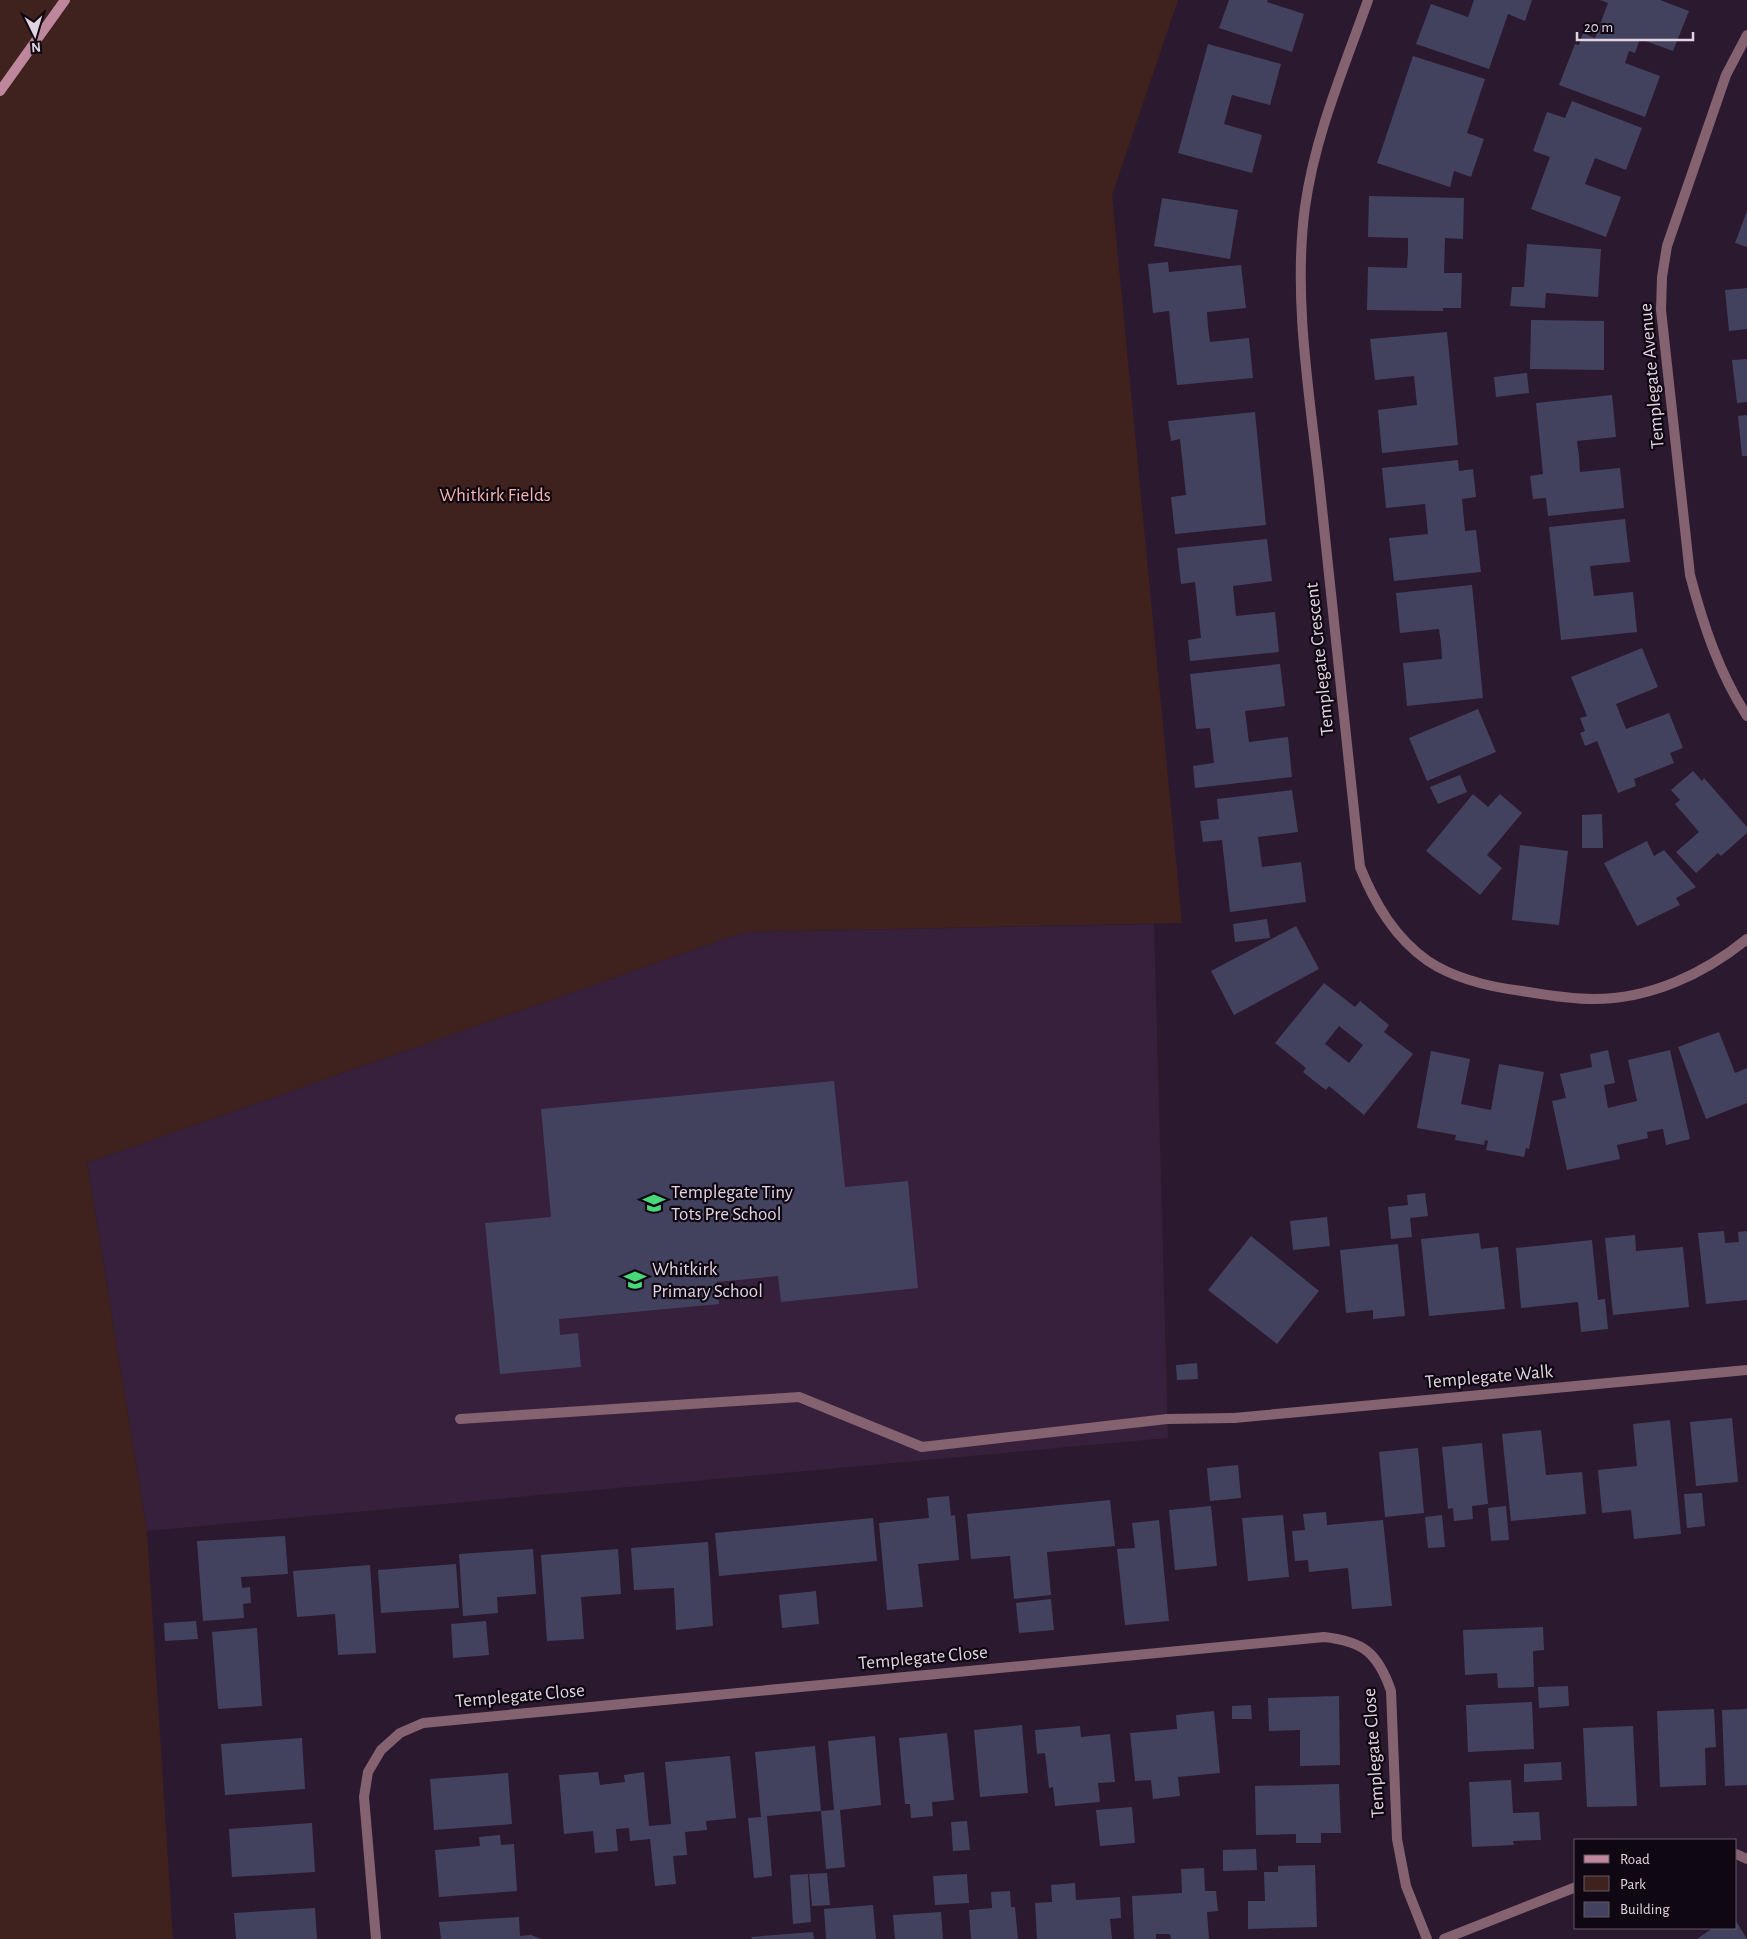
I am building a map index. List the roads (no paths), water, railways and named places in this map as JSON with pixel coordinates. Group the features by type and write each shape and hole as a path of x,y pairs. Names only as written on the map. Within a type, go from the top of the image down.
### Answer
{"street":[{"path":"0,91 65,0"},
{"name":"Templegate Crescent","path":"1368,0 1319,138 1305,207 1301,277 1309,385 1360,867 1371,895 1387,920 1406,942 1429,961 1464,978 1509,989 1566,998 1595,999 1625,996 1654,989 1682,979 1709,966 1747,938"},
{"name":"Templegate Avenue","path":"1747,35 1726,74 1667,246 1662,277 1661,310 1690,576 1699,612 1712,646 1727,681 1747,716"},
{"name":"Templegate Walk","path":"460,1419 799,1397 922,1447 1167,1419 1234,1418 1747,1370"},
{"name":"Templegate Close","path":"376,1939 364,1797 368,1772 381,1750 387,1744 400,1733 424,1723 1324,1637 1342,1639 1360,1646 1374,1658 1385,1673 1390,1691 1396,1839 1406,1886 1427,1939"},
{"path":"1444,1939 1574,1888"}],"place":[{"name":"Templegate Tiny Tots Pre School","path":"654,1203"},
{"name":"Whitkirk Primary School","path":"635,1280"}],"park label":[{"name":"Whitkirk Fields","path":"495,495"}]}
